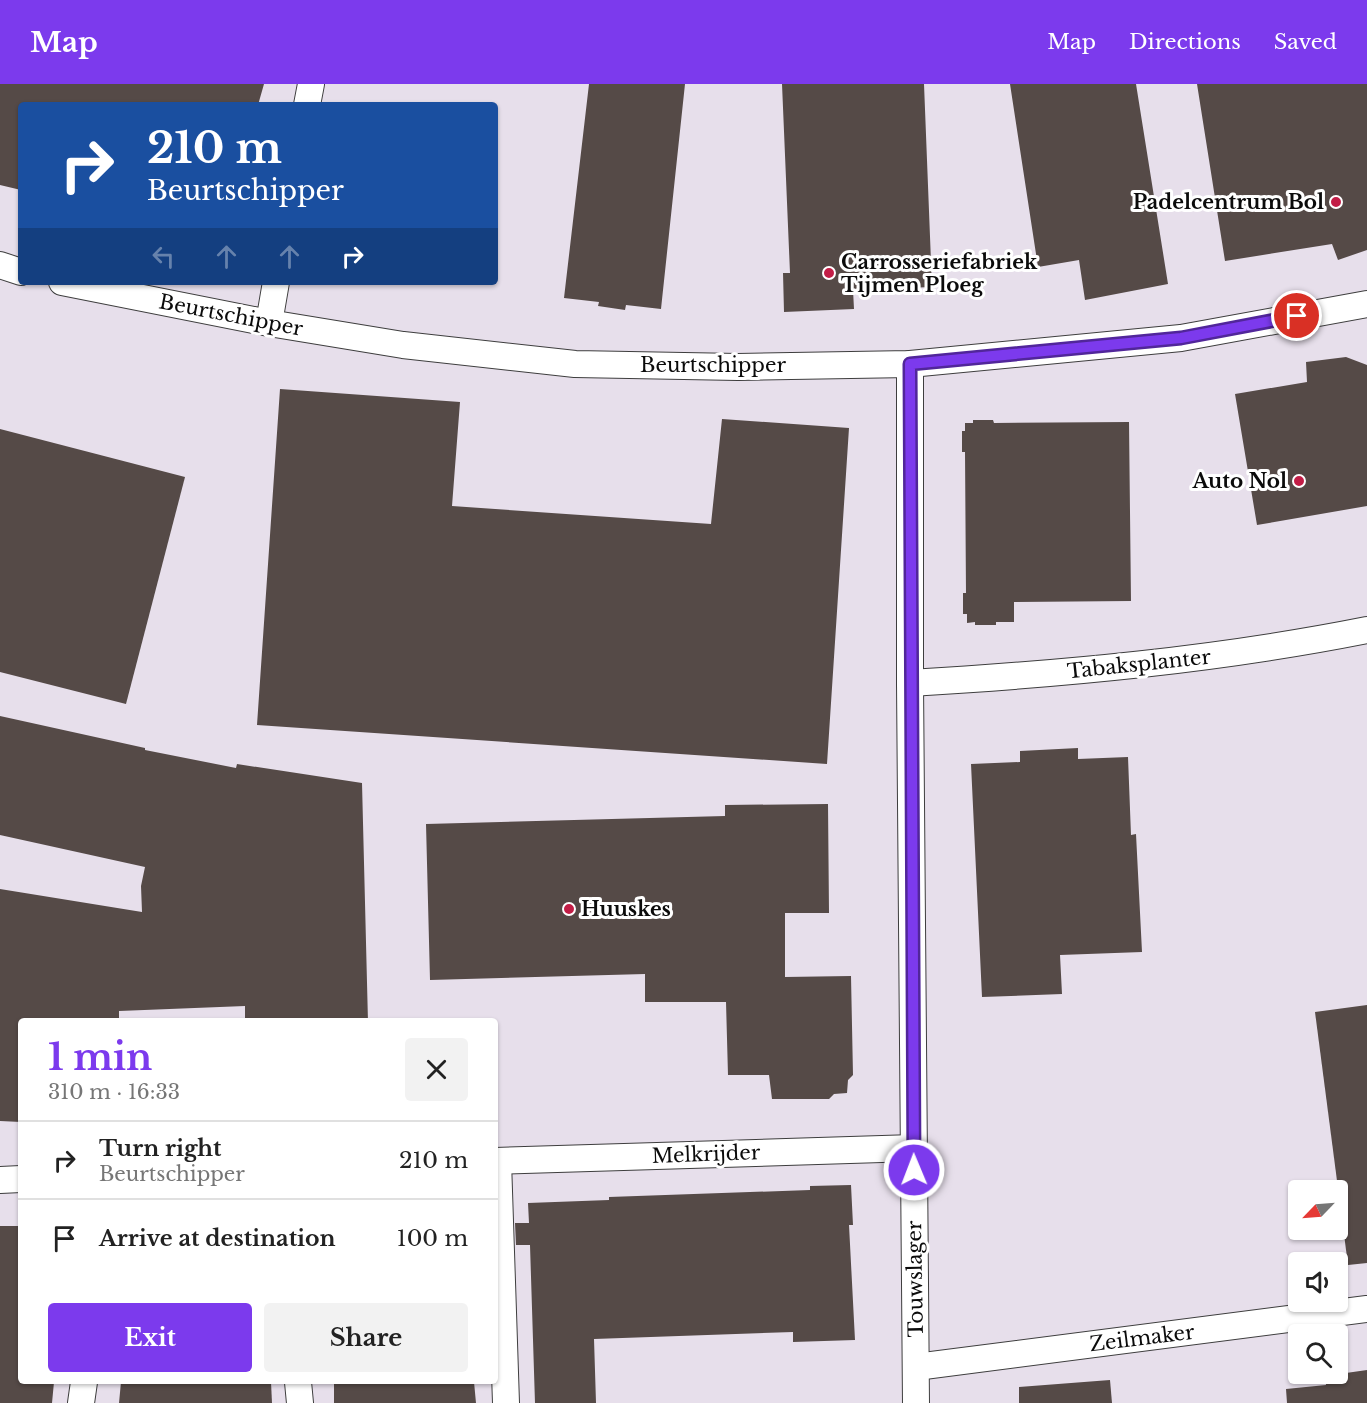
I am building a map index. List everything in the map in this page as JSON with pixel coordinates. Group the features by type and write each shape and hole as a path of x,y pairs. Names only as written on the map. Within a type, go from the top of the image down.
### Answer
{"street":[{"path":"307,102 310,84"},
{"path":"0,265 18,271"},
{"name":"Beurtschipper","path":"77,285 269,323 404,345 575,364 738,367 910,364 1181,338 1367,304"},
{"path":"269,323 275,285"},
{"name":"Touwslager","path":"910,364 910,683 916,1403"},
{"name":"Tabaksplanter","path":"910,683 1125,666 1223,654 1367,630"},
{"name":"Melkrijder","path":"498,1161 914,1148"},
{"path":"0,1180 18,1179"},
{"name":"Melkrijder","path":"498,1188 506,1403"},
{"name":"Zeilmaker","path":"916,1367 1367,1309"},
{"path":"81,1403 84,1384"},
{"path":"298,1384 300,1403"}],"shaded area":[{"path":"0,84 1367,84 1367,1403 0,1403"}],"building":[{"path":"0,84 264,84 259,102 18,102 18,189 0,185"},
{"path":"589,84 685,84 661,309 626,305 625,310 598,306 599,302 564,298"},
{"path":"782,84 924,84 932,287 853,290 854,309 784,312 783,273 790,273"},
{"path":"1010,84 1136,84 1168,284 1085,300 1079,260 1038,267"},
{"path":"1197,84 1367,84 1367,250 1338,260 1332,244 1225,261"},
{"path":"1346,357 1367,365 1367,506 1257,525 1235,394 1307,382 1306,362"},
{"path":"280,389 460,402 452,506 711,524 722,419 849,428 827,764 257,725"},
{"path":"973,420 993,420 994,423 1129,422 1131,601 1014,602 1014,622 996,622 996,625 967,623 967,614 963,614 963,593 966,593 965,452 962,452 962,431 965,431 965,423 973,423"},
{"path":"0,429 185,477 126,704 0,672"},
{"path":"0,716 145,748 145,750 236,768 237,764 362,783 368,1018 245,1018 245,1006 119,1011 119,1018 18,1018 18,1122 0,1121 0,889 142,912 141,886 145,867 0,835"},
{"path":"1078,748 1078,759 1128,757 1131,835 1136,834 1142,952 1060,955 1062,994 982,997 971,764 1020,762 1020,751"},
{"path":"828,804 829,913 785,913 785,977 851,976 853,1075 848,1080 847,1093 834,1094 829,1099 772,1099 769,1075 728,1075 726,1002 645,1002 645,974 430,980 426,824 725,816 725,805"},
{"path":"1367,1005 1367,1263 1348,1265 1345,1240 1348,1240 1348,1180 1337,1180 1315,1012"},
{"path":"851,1185 853,1225 849,1225 855,1340 793,1342 793,1332 594,1339 596,1403 535,1403 530,1245 516,1245 515,1223 529,1223 528,1203 609,1200 609,1197 810,1190 810,1186"},
{"path":"0,1226 18,1226 18,1384 54,1384 52,1403 0,1403"},
{"path":"1367,1370 1367,1403 1287,1403 1286,1389 1348,1384 1348,1373"},
{"path":"1110,1380 1112,1403 1019,1403 1019,1387"},
{"path":"121,1384 271,1384 272,1403 119,1403"},
{"path":"334,1384 474,1384 476,1403 334,1403"}],"place":[{"name":"Padelcentrum Bol","path":"1336,202"},
{"name":"Carrosseriefabriek Tijmen Ploeg","path":"829,273"},
{"name":"Auto Nol","path":"1299,481"},
{"name":"Huuskes","path":"569,909"}],"route":[{"path":"914,1170 910,364 1181,338 1297,316"}]}
